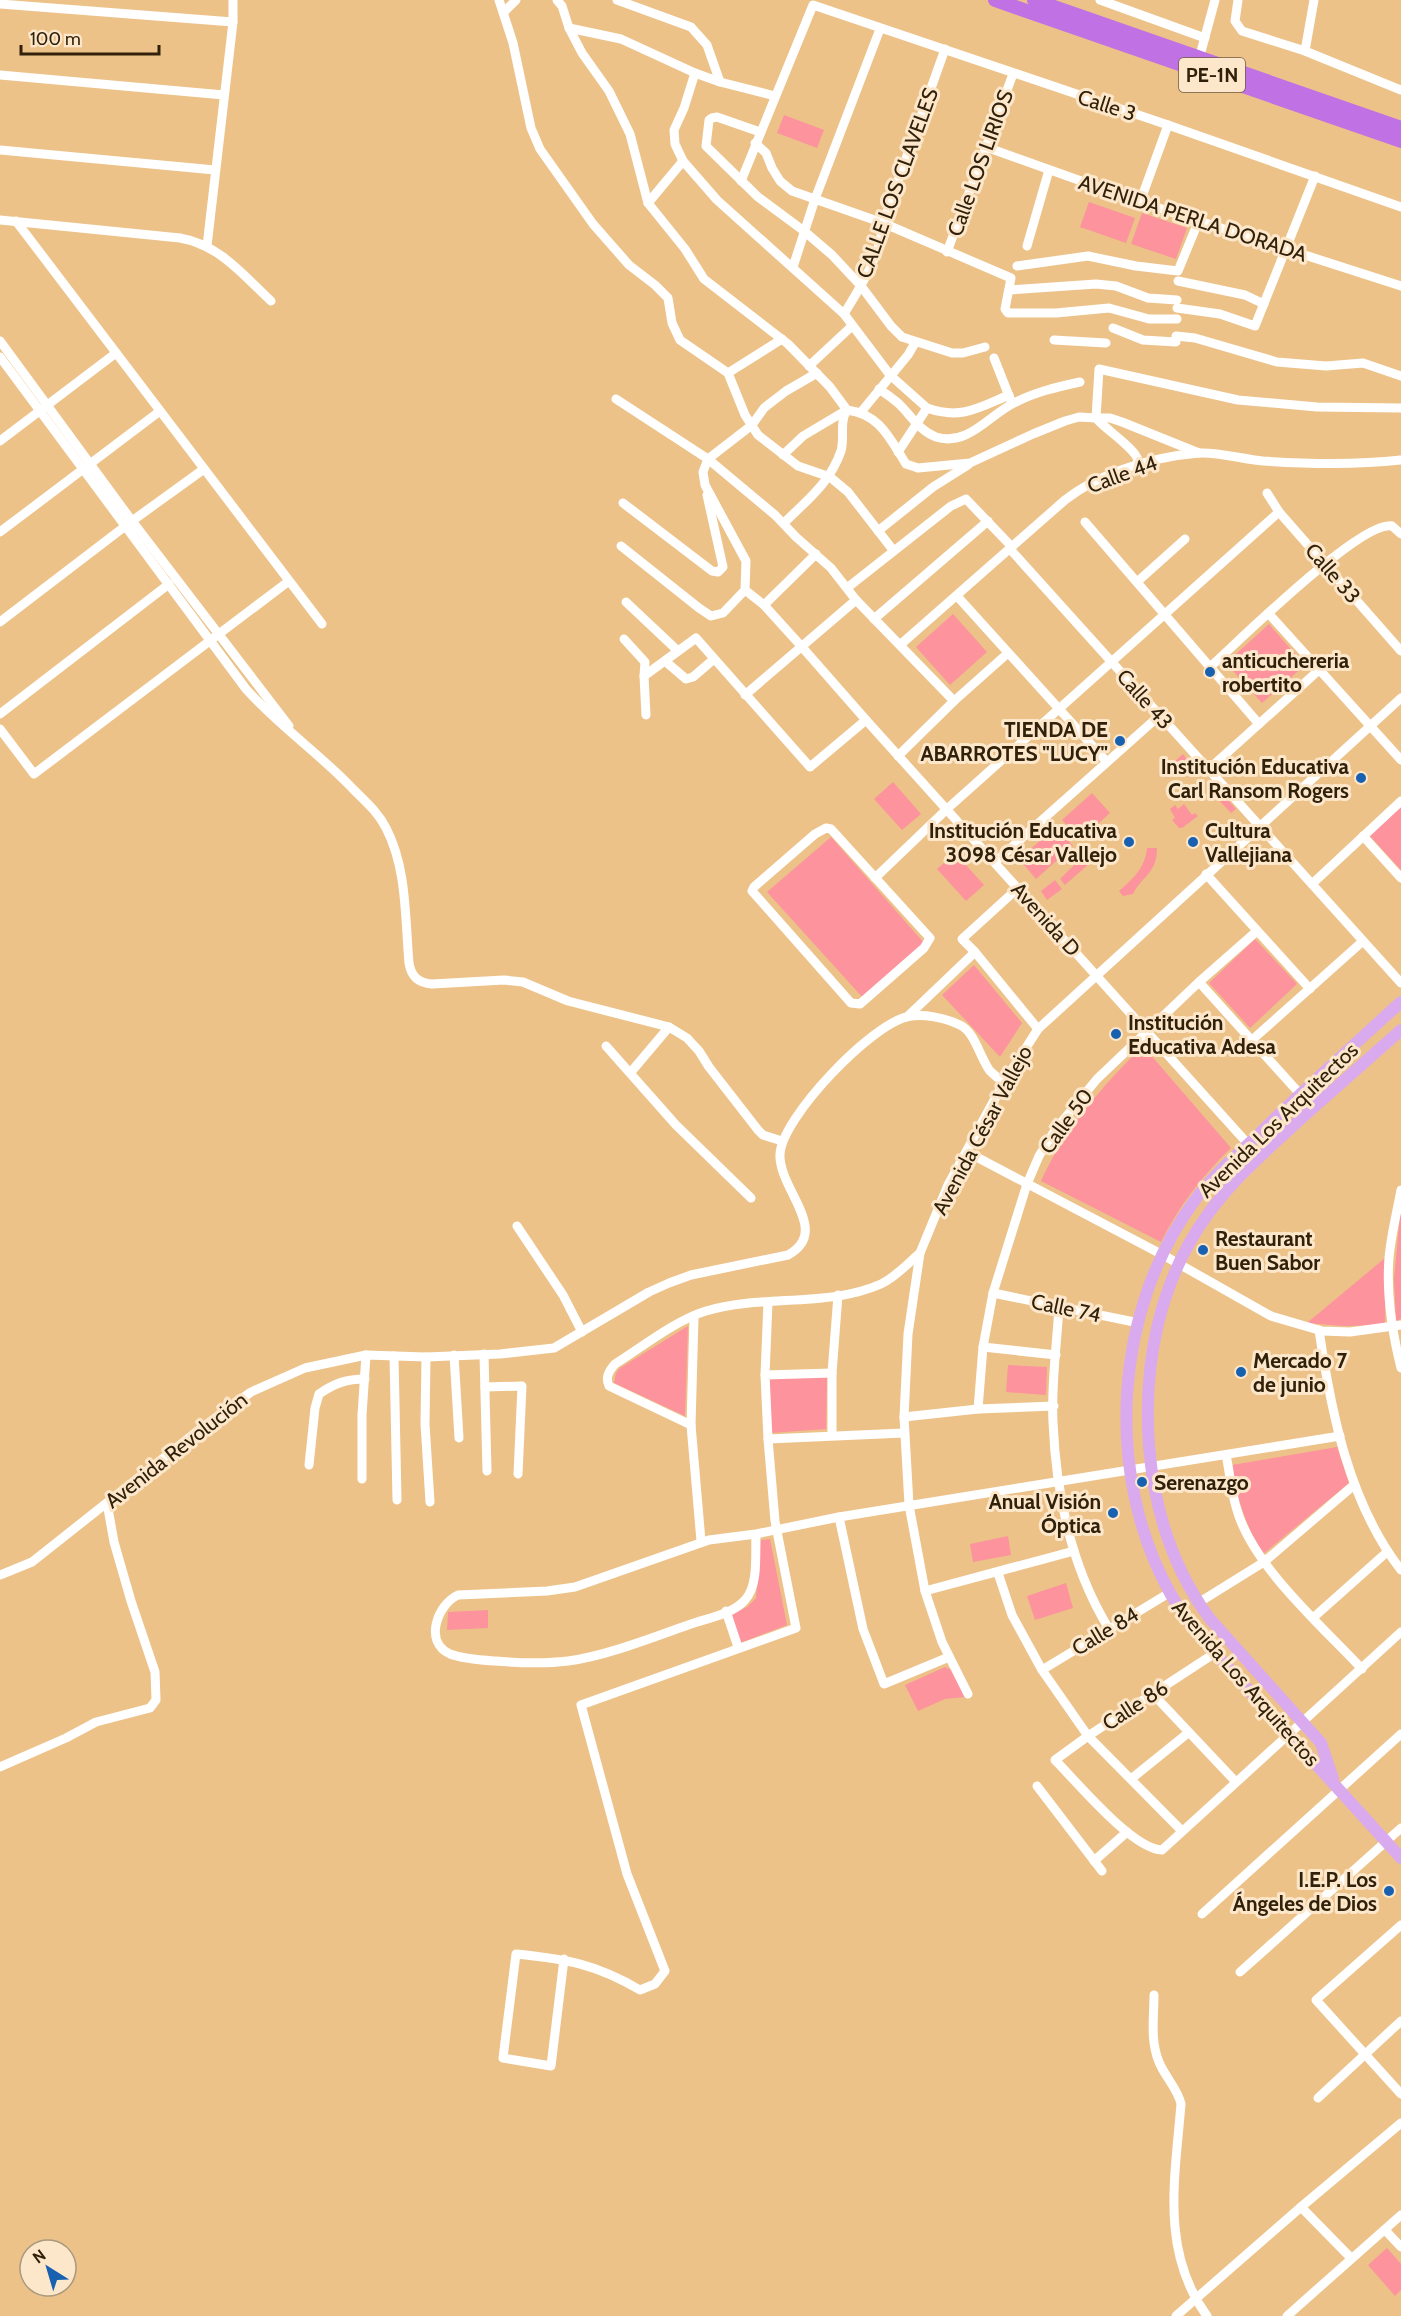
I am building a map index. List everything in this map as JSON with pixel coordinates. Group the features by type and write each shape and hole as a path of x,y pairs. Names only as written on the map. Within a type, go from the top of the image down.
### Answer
{"highway":[{"name":"PE-1N","path":"995,0 1401,141"},
{"name":"PE-1N","path":"1034,0 1401,128"}],"main road":[{"name":"Avenida Los Arquitectos","path":"1401,1002 1226,1164 1195,1200 1162,1255 1138,1323 1131,1357 1126,1404 1130,1469 1142,1525 1151,1554 1169,1593 1215,1653 1401,1858"},
{"name":"Avenida Los Arquitectos","path":"1337,1787 1321,1743 1210,1619 1179,1569 1166,1536 1152,1467 1148,1430 1149,1386 1155,1336 1166,1292 1196,1230 1228,1188 1254,1162 1401,1030"}],"street":[{"path":"207,246 233,22 233,0"},
{"path":"499,0 504,12 531,128 540,149 593,225 629,266 655,285 668,298 672,323 680,340 728,373 745,415 758,435 798,466 830,477 848,492 893,550 847,588"},
{"path":"504,12 516,0"},
{"path":"571,0 560,3 568,28 582,53 609,91 630,134 648,203 685,249 704,279 782,339 830,387 847,410"},
{"path":"616,0 691,27 707,45 720,82"},
{"path":"1100,0 1205,38"},
{"path":"1199,59 1215,0"},
{"path":"1239,0 1235,21 1242,31 1305,51 1401,90"},
{"path":"1305,51 1314,0"},
{"path":"0,4 233,22"},
{"name":"Calle 3","path":"775,96 813,5 1168,125 1401,207"},
{"path":"568,28 621,39 695,73 775,96 741,181"},
{"path":"794,267 815,199 880,29"},
{"name":"CALLE LOS CLAVELES","path":"844,315 861,286 879,245 884,223 945,49"},
{"path":"695,73 674,130 675,144 683,161 717,200 794,267 844,315 890,375 927,408 944,414 963,414 1010,399 1080,382"},
{"name":"Calle LOS LIRIOS","path":"947,252 1012,74"},
{"path":"0,75 224,95"},
{"path":"760,132 717,117 710,120 706,146 758,197 832,255 861,286 902,337 952,353 985,348"},
{"path":"1140,202 1168,125"},
{"path":"755,143 766,153 780,181 792,190 884,223 1011,278 1005,309 1008,313 1056,313 1109,308 1149,319 1177,319"},
{"name":"AVENIDA PERLA DORADA","path":"986,147 1140,202 1401,286"},
{"path":"0,150 215,170"},
{"path":"648,203 683,161"},
{"path":"1027,246 1049,170"},
{"path":"1009,290 1096,284 1116,286 1148,298 1220,314 1255,326 1315,176"},
{"path":"0,220 180,238 207,246 224,257 271,301"},
{"path":"1017,266 1088,255 1136,266 1178,271 1199,220"},
{"path":"16,221 322,624"},
{"path":"1178,281 1245,295 1264,304"},
{"path":"809,366 852,326"},
{"path":"1113,328 1143,340 1195,338 1277,362 1326,366 1363,363 1401,376"},
{"path":"728,373 782,339"},
{"path":"1054,340 1106,343"},
{"path":"0,341 43,409"},
{"path":"861,412 908,355 915,343"},
{"path":"0,441 116,353"},
{"path":"0,357 43,409 215,637 251,695 376,812 386,828 396,858 402,884 409,963 411,972 418,980 432,984 504,980 523,982 568,1000 669,1027 687,1038 699,1051 758,1130 763,1135 782,1141 802,1107 824,1081 872,1038 897,1020 908,1016 942,1018 964,1027 989,1070 1004,1082"},
{"path":"994,358 1010,399"},
{"path":"1136,466 1138,460 1133,450 1104,428 1096,418 1096,381 1099,369 1238,400 1317,407 1401,408"},
{"path":"623,503 712,571 718,572 723,567 703,472 708,459 752,425 764,408 786,391 817,374"},
{"path":"879,389 899,404 916,424 934,436 947,438 962,436 986,424 1010,399"},
{"path":"616,399 708,459 784,523 954,701"},
{"path":"898,452 927,408"},
{"path":"784,523 830,477 842,448 843,416 847,410"},
{"path":"783,455 803,436 847,410 861,412 881,426 906,464 918,468 970,464"},
{"path":"0,532 160,411"},
{"path":"878,531 933,488 970,464 1033,434 1079,417 1110,418 1200,453"},
{"name":"Calle 44","path":"900,645 1082,487 1136,466 1151,461 1200,453 1263,461 1351,463 1401,460"},
{"path":"0,622 129,523 204,469"},
{"path":"621,546 711,616 723,613 745,590 746,561 705,485"},
{"name":"Calle 33","path":"1267,493 1279,512 1401,651"},
{"name":"Calle 43","path":"893,550 951,506 966,499 1401,983"},
{"path":"875,878 947,809 1279,512"},
{"path":"874,619 988,521"},
{"path":"1085,522 1259,724"},
{"path":"129,523 169,584 215,637"},
{"path":"1210,667 1324,564 1380,525 1392,526 1401,534"},
{"path":"1137,582 1185,538"},
{"path":"764,605 816,554"},
{"path":"0,729 34,774 290,581"},
{"path":"0,714 169,584"},
{"name":"Avenida D","path":"745,590 764,605 1248,1144"},
{"path":"957,596 1107,762"},
{"path":"745,695 856,600"},
{"path":"626,602 678,651"},
{"path":"1269,614 1401,760"},
{"path":"644,676 696,638 810,767 866,720"},
{"path":"624,639 645,662 646,715"},
{"path":"898,756 954,701 1008,653"},
{"path":"665,661 686,680 693,677 714,659"},
{"path":"1209,769 1319,670"},
{"name":"Avenida César Vallejo","path":"968,1694 949,1657 925,1591 909,1505 904,1433 908,1334 920,1253 948,1185 1004,1082 1038,1029 1259,825 1401,698"},
{"path":"995,862 1160,715"},
{"path":"1312,884 1401,801"},
{"path":"826,828 831,829 875,878 930,938 924,948 860,1004 855,1005 752,889 814,834 826,828"},
{"path":"1363,836 1401,878"},
{"path":"1206,874 1310,989"},
{"path":"1018,888 962,939 1038,1029"},
{"name":"Calle 50","path":"978,1409 983,1347 993,1293 1027,1184 1039,1156 1055,1130 1097,1079 1199,982 1257,931"},
{"path":"1252,1040 1363,941"},
{"path":"908,1016 975,952"},
{"path":"1199,982 1300,1094"},
{"path":"631,1072 669,1027"},
{"path":"606,1046 676,1125 751,1198"},
{"name":"Avenida Revolución","path":"0,1575 32,1562 250,1392 306,1368 366,1355 454,1356 555,1348 669,1282 691,1275 788,1255 797,1250 805,1238 804,1220 780,1165 782,1141"},
{"path":"967,1152 1162,1255 1271,1316 1319,1330 1350,1332 1396,1327"},
{"path":"1401,1190 1389,1257 1401,1368"},
{"path":"517,1226 563,1295 582,1332"},
{"path":"691,1425 609,1386 606,1380 609,1371 615,1364 694,1317 713,1309 860,1292 881,1284 920,1253"},
{"name":"Calle 74","path":"993,1293 1138,1323"},
{"path":"832,1435 832,1373 838,1295"},
{"path":"564,1959 550,2066 503,2058 516,1954 564,1959 601,1969 640,1990 655,1984 665,1971 627,1874 581,1705 796,1628 776,1530 768,1439 765,1375 768,1302"},
{"path":"1059,1306 1053,1420 1063,1510 1087,1588 1109,1629"},
{"path":"694,1317 691,1425 701,1541"},
{"path":"1319,1330 1340,1436 1354,1485 1387,1552 1401,1570"},
{"path":"983,1347 1056,1355"},
{"path":"484,1354 487,1472"},
{"path":"362,1479 362,1414 366,1355"},
{"path":"394,1356 397,1500"},
{"path":"454,1356 459,1438"},
{"path":"426,1357 429,1502"},
{"path":"765,1375 832,1373"},
{"path":"309,1465 315,1408 320,1394 339,1382 365,1379"},
{"path":"485,1387 522,1386 518,1474"},
{"path":"904,1417 978,1409 1053,1406"},
{"path":"768,1439 904,1433"},
{"path":"756,1534 751,1593 744,1602 726,1611 634,1643 570,1660 515,1663 468,1658 445,1651 438,1641 435,1627 441,1609 446,1602 458,1595 547,1591 575,1587 701,1541 756,1534 909,1505 1340,1436"},
{"path":"1226,1455 1237,1510 1251,1544 1264,1562 1362,1669"},
{"path":"1198,1603 1264,1562 1354,1485"},
{"path":"0,1767 96,1722 131,1714 150,1708 154,1704 157,1688 155,1672 114,1542 107,1503"},
{"path":"839,1517 863,1629 884,1684 949,1657"},
{"path":"925,1591 1074,1551"},
{"path":"1314,1617 1387,1552"},
{"path":"998,1573 1012,1615 1042,1670 1088,1736 1182,1831"},
{"name":"Calle 84","path":"1042,1670 1169,1593"},
{"path":"726,1611 738,1647"},
{"path":"1094,1862 1127,1832 1156,1850 1162,1850 1401,1632"},
{"name":"Calle 86","path":"1127,1832 1056,1760 1088,1736 1215,1653"},
{"path":"1152,1693 1236,1782"},
{"path":"1131,1779 1188,1733"},
{"path":"1202,1914 1337,1787 1401,1734"},
{"path":"1037,1786 1102,1871"},
{"path":"1240,1972 1401,1828"},
{"path":"1401,1925 1316,2000 1401,2094"},
{"path":"1154,1995 1153,2033 1157,2059 1166,2078 1179,2095 1180,2104 1174,2193 1176,2247 1183,2274 1195,2298 1208,2316"},
{"path":"1318,2098 1401,2021"},
{"path":"1176,2316 1401,2123"},
{"path":"1301,2207 1352,2258"},
{"path":"1287,2316 1401,2215"},
{"path":"1385,2229 1401,2247"}],"shaded area":[{"path":"784,115 824,130 817,148 777,133"},
{"path":"1089,202 1135,218 1126,243 1080,227"},
{"path":"1142,213 1187,228 1176,259 1131,244"},
{"path":"953,614 987,652 950,685 916,647"},
{"path":"1269,624 1305,665 1262,703 1226,663"},
{"path":"1183,754 1188,760 1166,778 1165,770"},
{"path":"893,782 921,814 902,830 874,799"},
{"path":"1217,788 1236,809 1231,813 1212,793"},
{"path":"1092,793 1110,813 1080,840 1062,820"},
{"path":"1401,803 1401,870 1369,835"},
{"path":"1184,804 1192,815 1195,813 1198,816 1179,828 1172,820 1175,818 1170,809 1175,805 1178,809"},
{"path":"1056,827 1073,846 1036,879 1019,859"},
{"path":"831,837 925,944 864,999 767,892"},
{"path":"1147,848 1157,848 1152,869 1133,894 1123,896 1119,891 1138,872"},
{"path":"955,853 984,885 966,901 937,869"},
{"path":"1085,858 1090,863 1065,885 1060,879 1079,860 1081,862"},
{"path":"1055,880 1062,889 1047,900 1041,891"},
{"path":"1255,939 1297,984 1250,1028 1209,983"},
{"path":"974,965 1022,1023 1000,1057 942,995"},
{"path":"1143,1046 1231,1148 1192,1192 1175,1216 1161,1242 1041,1181 1061,1143 1073,1126 1114,1076"},
{"path":"1401,1206 1401,1319 1396,1321 1394,1279"},
{"path":"1385,1258 1385,1325 1344,1326 1307,1323"},
{"path":"688,1326 685,1416 614,1383 616,1373 620,1368"},
{"path":"1008,1365 1047,1367 1046,1395 1006,1392"},
{"path":"827,1377 826,1429 771,1433 770,1379"},
{"path":"1337,1447 1349,1483 1263,1554 1243,1511 1232,1465"},
{"path":"1008,1536 1011,1555 973,1562 970,1544"},
{"path":"770,1539 787,1625 740,1643 730,1615 747,1607 756,1598 761,1540"},
{"path":"1066,1583 1073,1608 1035,1620 1027,1596"},
{"path":"488,1610 488,1628 447,1630 448,1612"},
{"path":"945,1667 952,1670 965,1697 945,1699 918,1711 905,1685"},
{"path":"1387,2248 1401,2264 1401,2290 1395,2296 1368,2265"}],"place":[{"name":"anticuchereria robertito","path":"1210,672"},
{"name":"TIENDA DE ABARROTES \"LUCY\"","path":"1120,741"},
{"name":"Institución Educativa Carl Ransom Rogers","path":"1361,778"},
{"name":"Institución Educativa 3098 César Vallejo","path":"1129,842"},
{"name":"Cultura Vallejiana","path":"1193,842"},
{"name":"Institución Educativa Adesa","path":"1116,1034"},
{"name":"Restaurant Buen Sabor","path":"1203,1250"},
{"name":"Mercado 7 de junio","path":"1241,1372"},
{"name":"Serenazgo","path":"1142,1482"},
{"name":"Anual Visión Óptica","path":"1113,1513"},
{"name":"I.E.P. Los Ángeles de Dios","path":"1389,1891"}]}
